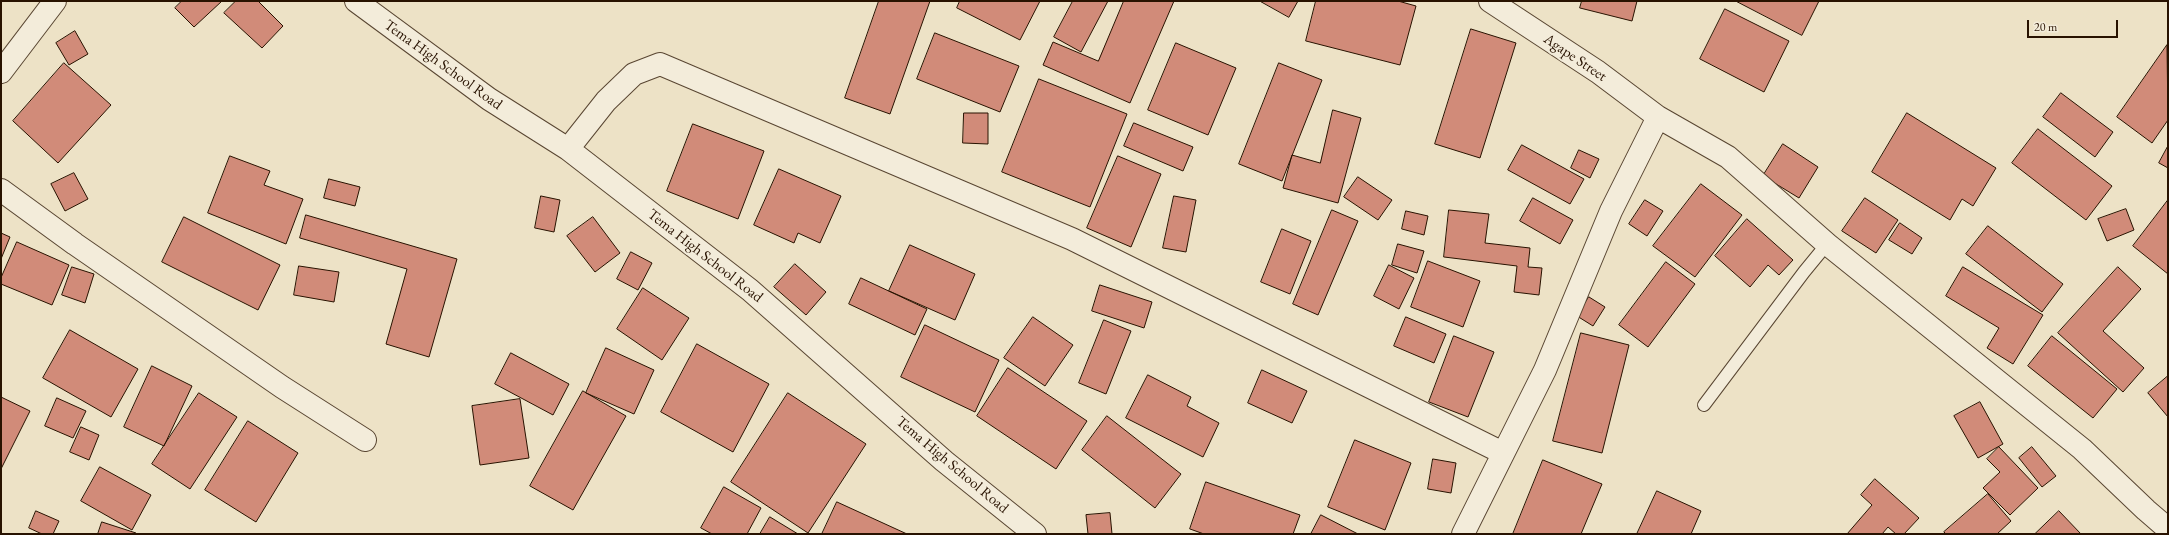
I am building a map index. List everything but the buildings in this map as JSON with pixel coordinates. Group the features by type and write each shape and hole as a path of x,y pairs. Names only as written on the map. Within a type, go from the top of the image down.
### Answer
{"street":[{"path":"1,72 55,1"},
{"name":"Tema High School Road","path":"356,1 489,100 568,149 750,290 944,461 1035,534"},
{"name":"Agape Street","path":"1490,1 1598,72 1658,117 1728,157 1827,244 2082,449 2146,510 2168,528"},
{"path":"568,149 606,101 634,74 660,64 1072,239 1503,453"},
{"path":"1463,534 1545,370 1611,211 1658,117"},
{"path":"1,190 75,244 282,387 365,440"}],"lane":[{"path":"1704,405 1804,272 1827,244"}]}
